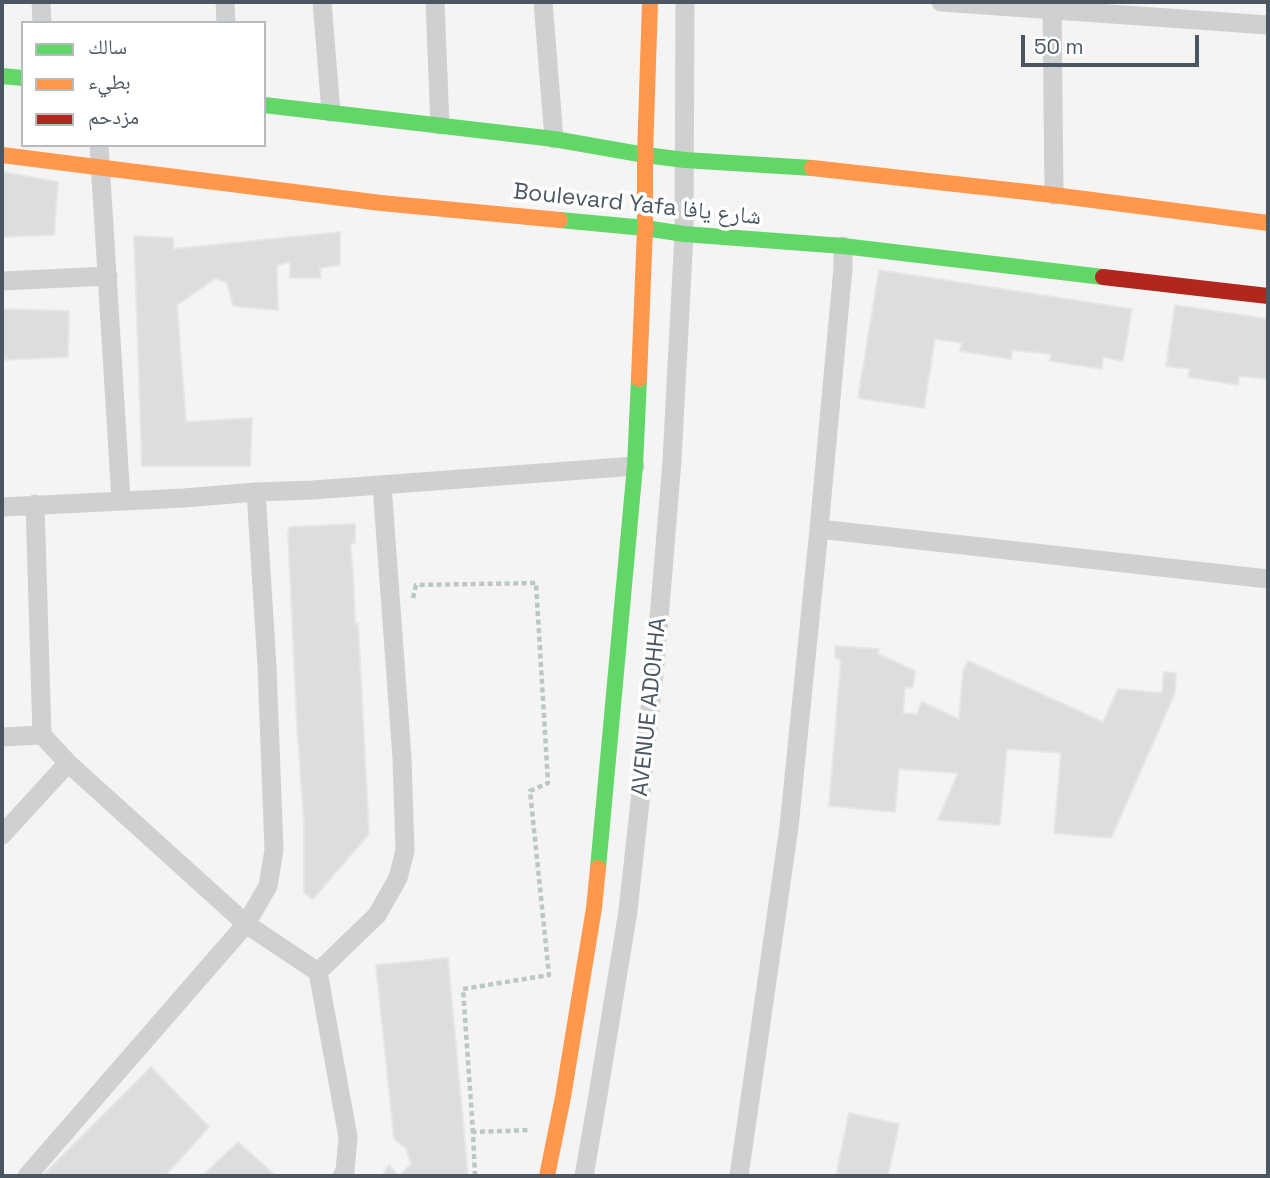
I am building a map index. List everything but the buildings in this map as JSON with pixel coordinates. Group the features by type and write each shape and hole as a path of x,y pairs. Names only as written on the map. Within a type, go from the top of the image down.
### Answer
{"street":[{"path":"41,2 42,21"},
{"path":"225,2 226,21"},
{"path":"322,2 331,112"},
{"path":"435,2 440,125"},
{"path":"543,2 554,139"},
{"path":"547,1176 594,908 635,466 645,228 650,2"},
{"name":"AVENUE ADOHHA","path":"584,1176 628,911 656,655 672,461 684,234 685,2"},
{"path":"941,2 1052,6 1268,25"},
{"path":"1052,6 1054,195"},
{"path":"2,76 21,78"},
{"path":"266,105 554,139 685,160 811,168 1054,195 1268,223"},
{"path":"99,147 121,500"},
{"name":"Boulevard Yafa شارع يافا","path":"2,155 381,203 684,234 844,246 1268,296"},
{"path":"739,1176 789,827 844,246"},
{"path":"2,281 108,276"},
{"path":"2,507 313,490 635,466"},
{"path":"318,972 377,915 398,878 405,851 402,758 382,485"},
{"path":"27,1176 247,924 268,886 274,850 267,666 256,492"},
{"path":"35,504 42,735 68,763 247,924 318,972 348,1137 345,1171 342,1176"},
{"path":"819,529 1268,579"},
{"path":"2,737 42,735"},
{"path":"2,835 68,763"}],"path":[{"path":"391,615 408,613 416,585 536,583 548,783 530,791 549,975 464,989 475,1176"},
{"path":"473,1132 556,1130"}],"traffic: fast":[{"path":"2,76 21,78"},
{"path":"266,105 554,139 685,160 812,168"},
{"path":"560,220 684,234 843,246 1103,277"},
{"path":"598,868 635,466 639,379"}],"traffic: slow":[{"path":"639,379 650,2"},
{"path":"2,155 381,203 560,220"},
{"path":"812,168 1054,195 1268,223"},
{"path":"547,1176 563,1097 598,868"}],"traffic: jam":[{"path":"1103,277 1268,296"}]}
